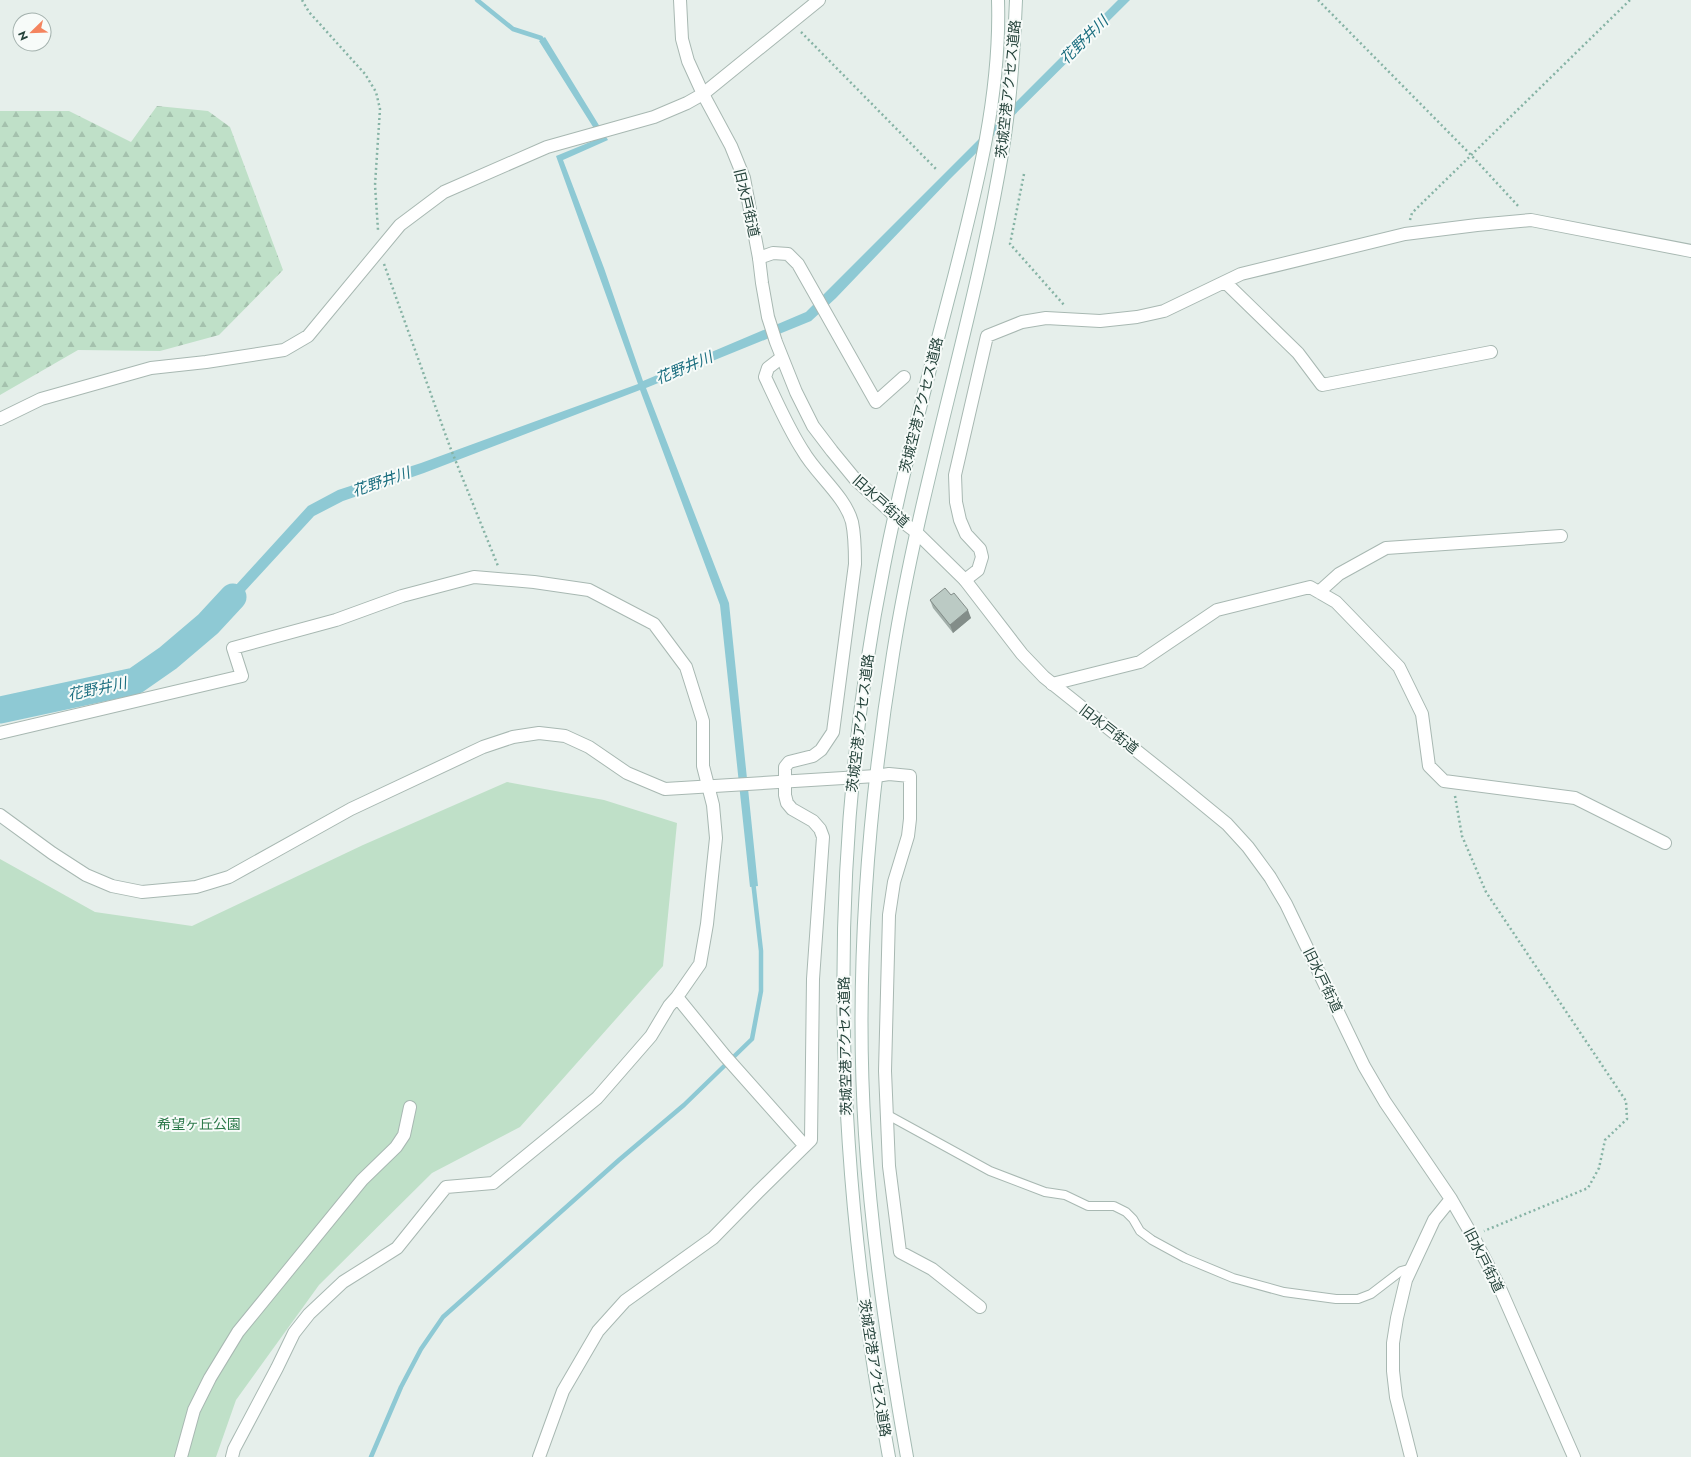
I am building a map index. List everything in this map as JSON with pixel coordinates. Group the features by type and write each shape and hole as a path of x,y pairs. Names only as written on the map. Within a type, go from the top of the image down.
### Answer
{"street":[{"name":"旧水戸街道","path":"680,0 682,39 688,61 703,94 731,146 744,178 768,317 781,358 813,426 855,479 895,516 916,532 965,580 1022,654 1052,684 1227,824 1248,846 1270,876 1286,904 1364,1066 1385,1102 1451,1199 1472,1235 1499,1286 1574,1457"},
{"path":"0,419 41,399 151,368 206,362 284,350 308,336 378,249 400,225 444,192 548,147 654,117 688,103 703,94 819,0"},
{"name":"茨城空港アクセス道路","path":"888,1457 859,1264 847,1136 843,1015 844,901 852,778 861,701 873,628 904,472 981,165 996,56 998,0"},
{"name":"茨城空港アクセス道路","path":"907,1457 896,1398 877,1262 865,1133 862,1012 867,893 876,776 893,653 916,532 970,312 995,193 1004,143 1013,62 1016,0"},
{"path":"965,580 978,570 982,557 980,549 966,534 960,520 956,502 955,474 987,336 1022,322 1046,318 1100,320 1137,317 1164,311 1241,274 1405,234 1531,220 1691,251"},
{"path":"759,258 773,253 788,254 798,264 876,402 904,377"},
{"path":"1225,282 1298,353 1322,385 1491,352"},
{"path":"539,1457 563,1391 598,1331 625,1301 713,1238 811,1140 813,979 823,837 820,829 813,821 792,809 787,803 785,767 789,762 813,756 822,750 833,732 855,558 855,537 852,520 843,503 803,452 785,420 765,377 768,368 781,358"},
{"path":"1319,592 1339,574 1386,548 1561,536"},
{"path":"0,733 242,676 233,648 336,620 402,596 474,577 534,582 589,590 654,624 686,667 703,721 703,766 713,805 716,838 707,924 700,964 669,1006 651,1036 597,1098 493,1183 446,1187 397,1248 343,1282 309,1314 294,1333 234,1449 232,1457"},
{"path":"1052,684 1140,662 1217,610 1310,587 1336,602 1399,668 1422,714 1429,766 1444,782 1575,798 1665,843"},
{"path":"0,815 52,853 86,875 112,886 142,892 196,888 229,877 363,802 483,747 513,737 539,733 565,736 589,747 627,773 665,789 785,780 852,778 889,774 910,776 908,836 894,882 889,915 885,1071 889,1166 900,1252 932,1269 980,1307"},
{"path":"677,997 725,1056 805,1146"},
{"path":"181,1457 194,1410 210,1378 238,1332 362,1180 396,1147 404,1135 410,1107"},
{"path":"1411,1457 1396,1397 1393,1371 1393,1343 1396,1318 1406,1280 1434,1220 1451,1199"}],"lane":[{"path":"886,1114 990,1171 1045,1192 1065,1195 1088,1206 1114,1206 1126,1212 1133,1219 1140,1230 1152,1240 1186,1258 1233,1278 1284,1292 1336,1299 1358,1299 1371,1294 1402,1271 1412,1268"}],"path":[{"path":"302,0 309,12 365,74 376,92 380,109 375,185 378,249 456,463 503,579"},
{"path":"1318,0 1471,155 1531,220"},
{"path":"1405,234 1412,213 1630,0"},
{"path":"792,23 937,170"},
{"path":"1024,174 1010,244 1077,320"},
{"path":"1453,783 1462,836 1486,892 1626,1101 1627,1119 1605,1140 1599,1168 1588,1188 1472,1235"}],"green space":[{"path":"157,106 208,111 230,127 283,270 219,335 160,351 78,350 0,395 0,111 69,111 131,142"},
{"name":"希望ヶ丘公園","path":"507,782 604,800 677,823 663,966 520,1127 432,1173 319,1285 236,1400 216,1457 0,1457 0,859 95,912 192,926 363,845"}],"water":[{"path":"1118,0 1130,0 950,179 836,298 811,321 646,388 729,603 758,886 750,887 720,605 640,390 424,473 343,501 314,516 212,627 205,619 308,506 338,490 421,463 638,384 556,156 600,138 539,41 545,37 608,140 563,160 604,268 643,381 806,312"}],"building":[{"path":"945,588 951,595 954,593 968,610 950,625 930,600"}],"waterway":[{"path":"477,0 513,29 541,38 545,44"},
{"name":"花野井川","path":"0,710 135,681 168,658 208,624 233,597"},
{"path":"371,1457 401,1387 421,1349 443,1317 619,1160 684,1105 752,1039 761,991 761,951 753,881"}]}
